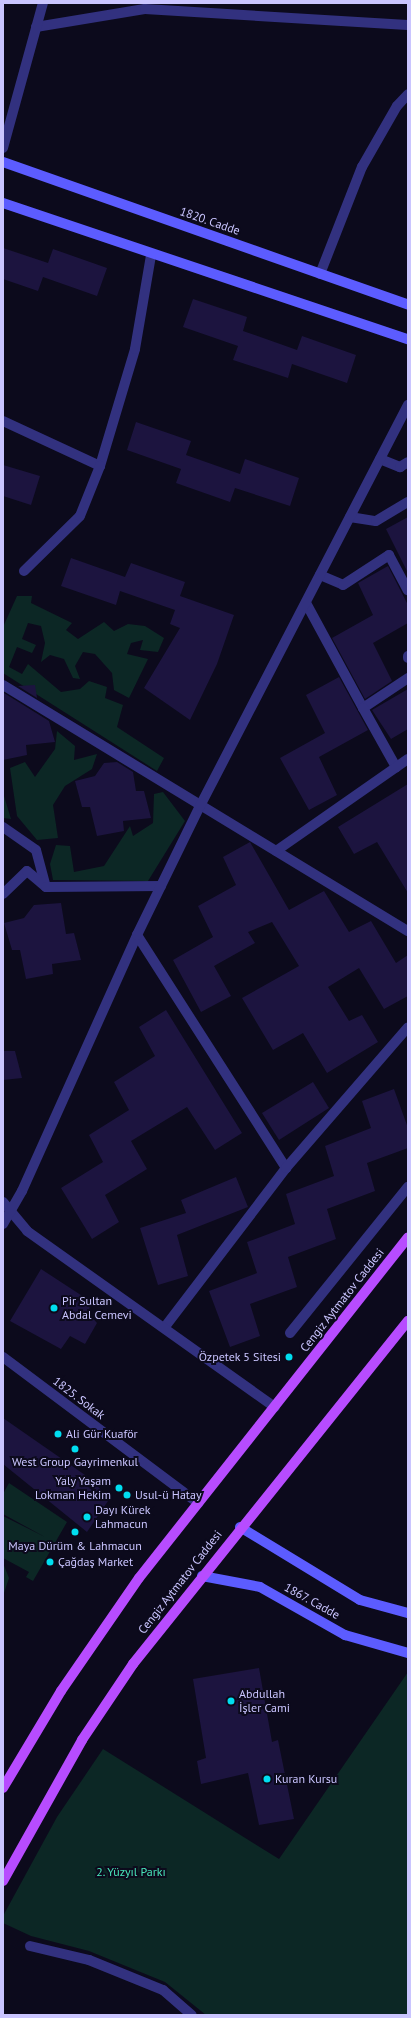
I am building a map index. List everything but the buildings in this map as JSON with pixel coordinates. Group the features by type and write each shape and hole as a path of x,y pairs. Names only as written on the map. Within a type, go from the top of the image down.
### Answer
{"main road":[{"name":"1820. Cadde","path":"3,162 408,305"},
{"path":"3,203 151,255 408,339"},
{"name":"Cengiz Aytmatov Caddesi","path":"3,1788 61,1690 139,1578 408,1237"},
{"name":"Cengiz Aytmatov Caddesi","path":"3,1881 82,1740 133,1664 240,1527 408,1321"},
{"name":"1867. Cadde","path":"240,1527 360,1600 408,1613"},
{"name":"1867. Cadde","path":"202,1576 260,1587 345,1635 408,1653"}],"street":[{"path":"3,148 43,3"},
{"path":"36,27 145,9 408,25"},
{"path":"320,274 362,167 397,106 408,94"},
{"path":"24,571 80,516 100,466 135,350 151,255"},
{"path":"3,1224 10,1212 137,934 200,806 408,405"},
{"path":"3,421 100,466"},
{"path":"380,459 400,467 408,462"},
{"path":"350,517 376,521 408,502"},
{"path":"320,575 342,585 389,555 408,590"},
{"path":"306,603 396,767"},
{"path":"363,708 408,678"},
{"path":"3,684 200,806 408,931"},
{"path":"276,851 408,759"},
{"path":"3,827 36,850 46,887"},
{"path":"3,894 27,871 46,887 161,886"},
{"path":"137,934 286,1168"},
{"path":"165,1327 286,1168 408,1027"},
{"path":"290,1333 408,1187"},
{"path":"3,1202 27,1231 165,1327 275,1407"},
{"name":"1825. Sokak","path":"3,1357 198,1503"},
{"path":"30,1946 89,1960 163,1990 192,2015"}],"green space":[{"path":"17,596 32,596 31,603 72,623 66,630 78,639 104,622 114,631 128,624 145,626 164,638 158,652 140,650 143,640 131,643 127,654 148,659 129,698 114,690 112,673 95,654 83,652 75,666 80,679 73,678 64,659 50,655 41,662 45,643 41,626 28,623 22,639 36,645 32,653 17,647 9,667 22,674 28,664 61,692 80,689 89,681 107,687 105,698 123,705 117,727 164,758 157,771 3,673 3,627"},
{"path":"57,731 75,746 74,760 97,754 92,769 65,786 53,805 58,838 37,840 17,816 10,768 25,762 35,777 55,749"},
{"path":"163,792 185,821 148,881 53,880 50,864 56,845 70,846 74,872 104,866 130,826 133,836 153,823 154,794"},
{"path":"4,796 11,819 3,818"},
{"path":"9,1483 67,1522 33,1581 26,1577 29,1572 3,1558 3,1516 45,1537 3,1514 3,1494"},
{"path":"3,1563 9,1578 3,1596"},
{"name":"2. Yüzyıl Parkı","path":"408,1672 408,2015 206,2015 165,1982 89,1951 31,1936 3,1923 3,1916 57,1817 103,1749 279,1859"}],"place":[{"name":"Pir Sultan Abdal Cemevi","path":"54,1308"},
{"name":"Özpetek 5 Sitesi","path":"289,1357"},
{"name":"Ali Gür Kuaför","path":"58,1434"},
{"name":"West Group Gayrimenkul","path":"75,1449"},
{"name":"Yaly Yaşam Lokman Hekim","path":"119,1488"},
{"name":"Usul-ü Hatay","path":"127,1495"},
{"name":"Dayı Kürek Lahmacun","path":"87,1517"},
{"name":"Maya Dürüm & Lahmacun","path":"75,1532"},
{"name":"Çağdaş Market","path":"50,1562"},
{"name":"Abdullah İşler Cami","path":"231,1701"},
{"name":"Kuran Kursu","path":"267,1779"}]}
